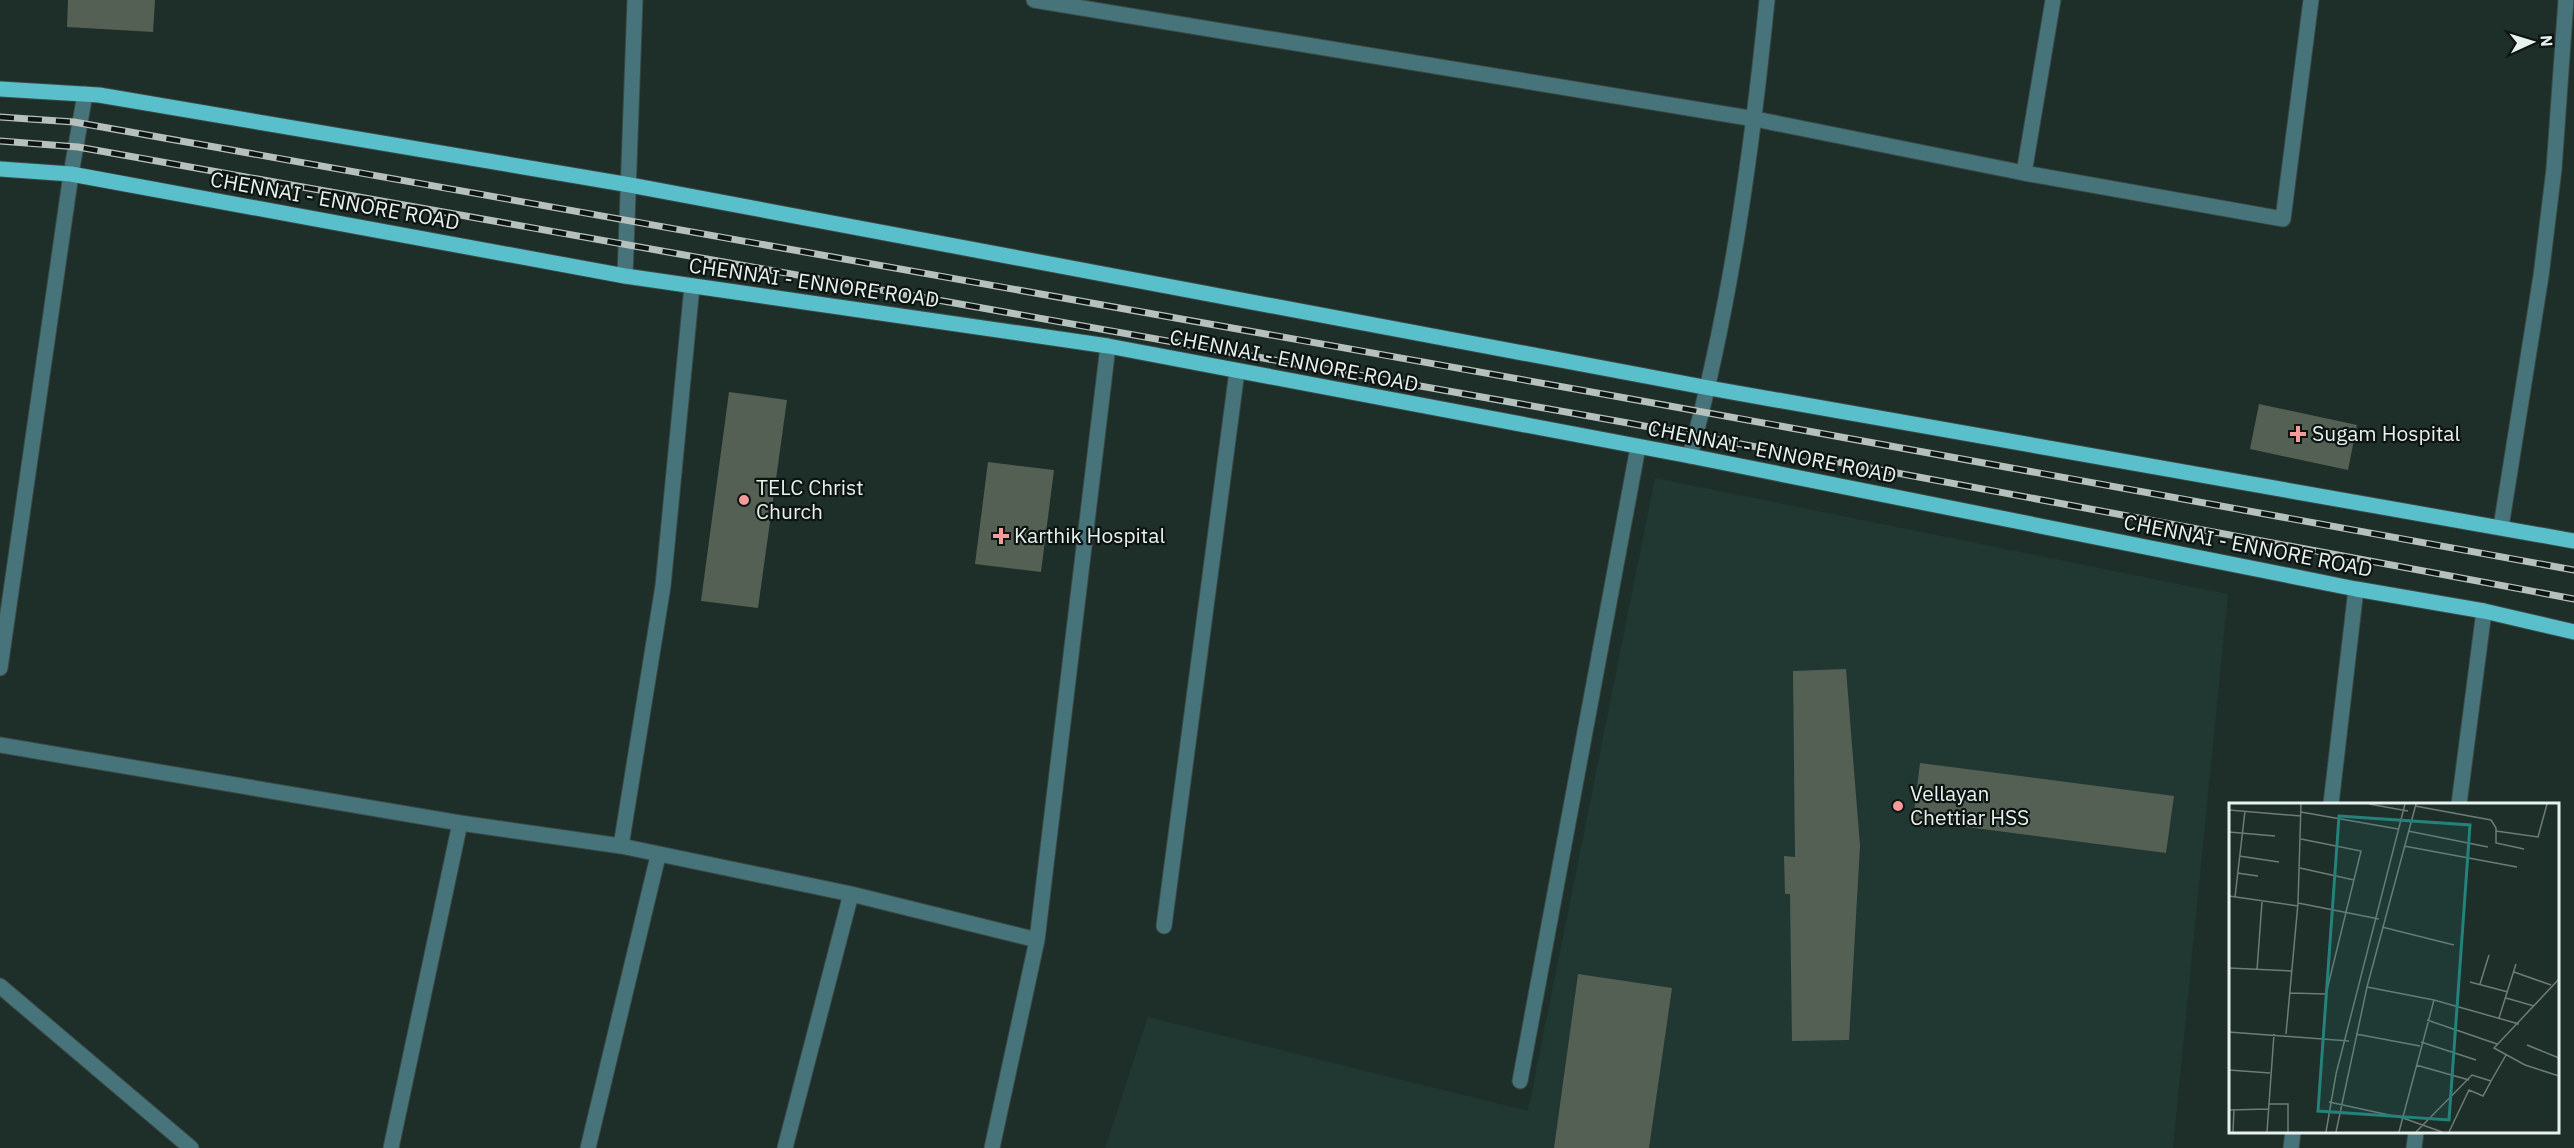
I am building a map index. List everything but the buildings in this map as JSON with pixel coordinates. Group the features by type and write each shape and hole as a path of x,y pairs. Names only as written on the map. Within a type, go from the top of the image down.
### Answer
{"main road":[{"path":"0,89 86,94 630,185 1709,388 2574,541"},
{"name":"CHENNAI - ENNORE ROAD","path":"0,169 71,174 625,276 1108,346 1690,456 2356,589 2484,611 2574,632"}],"street":[{"path":"625,276 635,0"},
{"path":"1034,0 1755,119 2024,173 2283,219 2311,0"},
{"path":"1690,456 1709,388 1755,119 1767,0"},
{"path":"2024,173 2053,0"},
{"path":"2501,527 2541,276 2554,169 2566,0"},
{"path":"0,668 71,174 86,94"},
{"path":"621,846 663,586 692,286"},
{"path":"992,1148 1037,940 1108,346"},
{"path":"1164,926 1237,371"},
{"path":"1520,1082 1638,447"},
{"path":"2331,803 2356,589"},
{"path":"2459,803 2484,611"},
{"path":"0,745 460,823 621,846 851,894 1037,940"},
{"path":"392,1148 460,823"},
{"path":"588,1148 658,855"},
{"path":"785,1148 851,894"},
{"path":"0,986 191,1148"},
{"path":"2291,1148 2293,1133"},
{"path":"2414,1148 2416,1133"}],"shaded area":[{"name":"Vellayan Chettiar HSS","path":"1655,478 2228,594 2173,1148 1105,1148 1148,1017 1528,1111"}],"railway":[{"path":"0,117 74,122 1631,399 2574,570"},
{"path":"0,141 78,147 1628,423 2574,599"}],"place":[{"name":"Sugam Hospital","path":"2298,434"},
{"name":"TELC Christ Church","path":"744,500"},
{"name":"Karthik Hospital","path":"1001,536"},
{"name":"Vellayan Chettiar HSS","path":"1898,806"}]}
